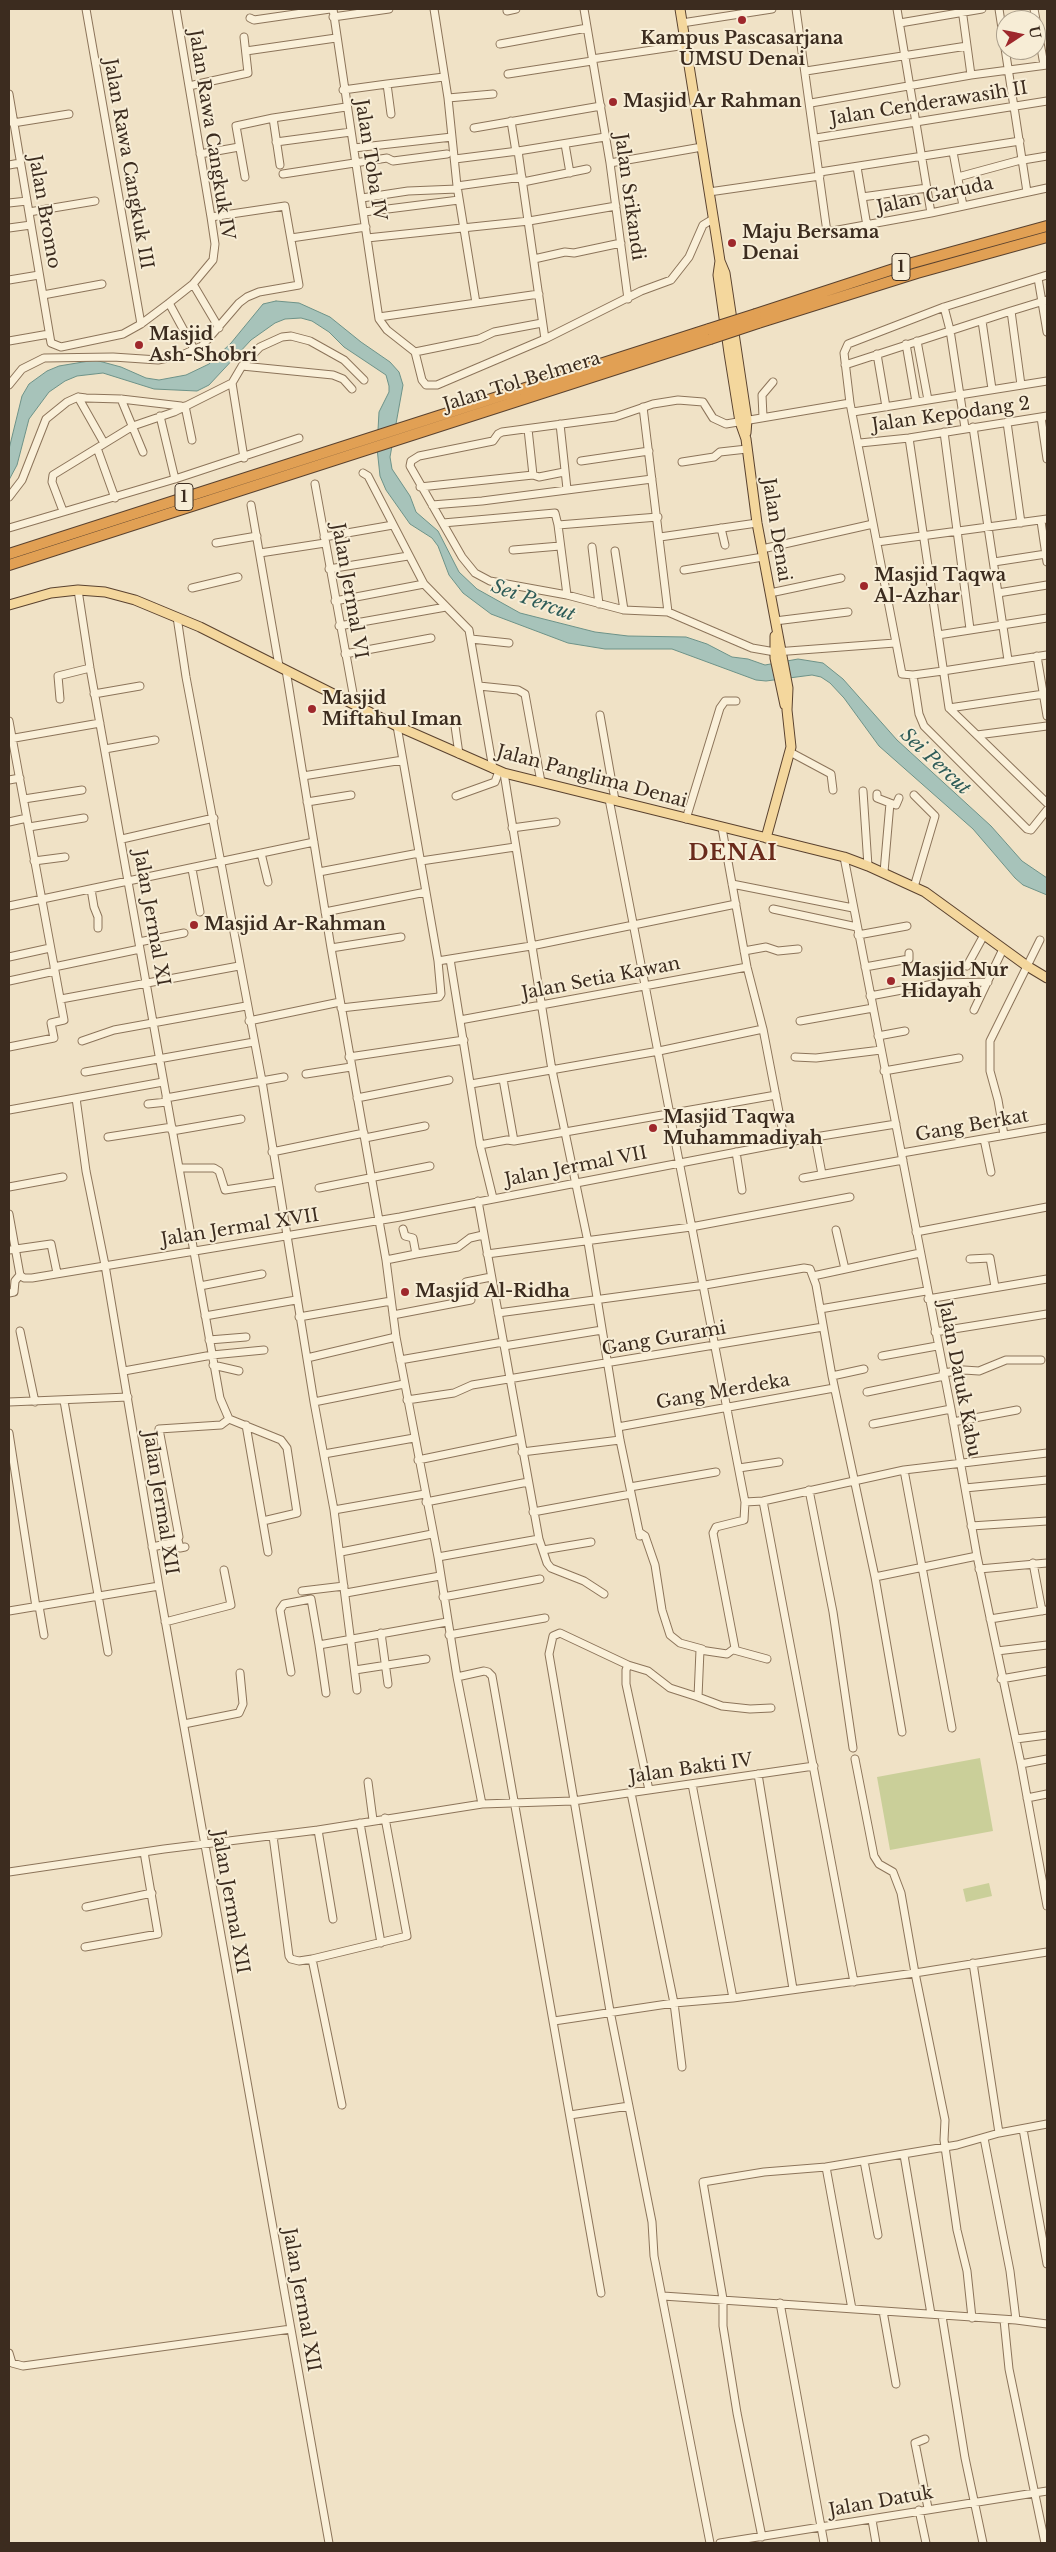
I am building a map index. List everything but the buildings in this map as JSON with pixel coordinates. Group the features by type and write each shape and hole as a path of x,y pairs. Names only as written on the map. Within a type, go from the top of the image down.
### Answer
{"highway":[{"name":"Jalan Tol Belmera","path":"757,319 912,263 1047,226"},
{"name":"Jalan Tol Belmera","path":"9,565 356,452 414,428 709,334 1047,237"},
{"name":"Jalan Tol Belmera","path":"9,554 360,440 414,428"}],"main road":[{"name":"Jalan Denai","path":"680,9 708,192 720,261 726,274 757,523 775,623 787,710 790,752 766,838"},
{"name":"Jalan Panglima Denai","path":"9,605 51,593 78,590 109,593 135,600 177,617 396,726 499,771 844,857 884,872 914,887 1047,978"}],"street":[{"name":"Jalan Rawa Cangkuk III","path":"88,9 141,324"},
{"name":"Jalan Rawa Cangkuk IV","path":"176,9 215,251 210,266 193,284"},
{"path":"250,18 254,20 332,11 389,9"},
{"path":"434,9 448,98 457,188 476,302"},
{"path":"507,11 516,9"},
{"name":"Jalan Srikandi","path":"584,9 610,163 628,298"},
{"path":"682,23 772,9"},
{"path":"796,9 820,174"},
{"path":"897,9 931,213"},
{"path":"900,23 963,10 982,9"},
{"path":"999,9 1027,192"},
{"path":"963,10 971,74"},
{"name":"Jalan Toba IV","path":"332,11 379,317"},
{"path":"500,44 587,28"},
{"path":"189,86 248,73 244,37"},
{"path":"246,51 336,38"},
{"path":"508,74 686,45"},
{"path":"806,70 967,46"},
{"path":"811,104 911,87 971,74 1046,65"},
{"path":"343,90 444,77"},
{"path":"387,84 391,114"},
{"name":"Jalan Bromo","path":"9,94 12,128 27,201 49,334"},
{"path":"448,98 493,94"},
{"name":"Jalan Cenderawasih II","path":"816,138 1047,101"},
{"path":"474,128 601,106"},
{"path":"245,177 237,125 346,107"},
{"path":"12,128 69,114"},
{"path":"273,118 280,165"},
{"path":"511,122 529,221 545,339"},
{"path":"276,142 351,132"},
{"path":"354,148 452,137"},
{"path":"455,158 517,152 606,137"},
{"path":"708,192 820,174 857,166 1020,141"},
{"path":"565,144 570,173"},
{"path":"200,154 239,147"},
{"path":"610,163 702,147"},
{"path":"953,152 963,206"},
{"path":"283,174 387,158 393,160 447,154"},
{"path":"958,177 1047,156"},
{"path":"9,165 20,163"},
{"path":"857,166 867,226"},
{"path":"362,198 408,191 457,188 522,180 587,169"},
{"name":"Jalan Garuda","path":"820,174 828,232 867,226 1047,188"},
{"path":"862,198 927,188"},
{"path":"364,212 459,200"},
{"path":"9,203 27,201"},
{"path":"28,212 95,201"},
{"path":"9,385 22,369 44,358 113,357 158,360 195,351 202,346 247,297 259,292 299,285 286,208 283,205 211,217"},
{"path":"367,238 529,221 616,206"},
{"path":"539,294 379,317 387,330 415,352 422,380 429,386 438,385 545,339 628,298 671,280 689,257 703,225 713,219"},
{"path":"9,228 31,224"},
{"path":"291,238 366,227"},
{"path":"534,259 621,243"},
{"path":"9,280 39,275"},
{"path":"1047,275 944,307 848,344 844,349 850,403 860,443 873,524 902,674 913,675 1047,655"},
{"path":"1038,278 1045,301 1047,332"},
{"path":"43,295 102,284"},
{"path":"9,341 49,334 51,343 61,347 107,339 141,324 193,284 218,328"},
{"path":"845,365 918,340 1045,301"},
{"path":"169,303 195,351"},
{"path":"944,307 950,330 964,428"},
{"path":"1011,311 1021,385"},
{"path":"982,320 992,389"},
{"path":"415,352 478,339 494,332 542,323"},
{"path":"63,511 52,482 52,477 133,426 174,412 232,383 242,366 267,343 291,336 310,341 344,360 364,380"},
{"path":"918,340 928,400"},
{"path":"906,344 916,402"},
{"path":"877,354 886,406"},
{"path":"242,366 334,374 343,379 352,389"},
{"path":"853,412 1047,381"},
{"path":"763,417 761,410 762,395 773,382"},
{"path":"232,383 244,458"},
{"path":"9,497 22,480 46,419 60,406 78,397 121,399 183,406"},
{"path":"78,397 100,446 115,498"},
{"path":"121,399 143,452"},
{"path":"850,403 726,424 719,423 702,402 678,400 643,407 615,417 502,432 498,434 493,442 419,456 410,465 420,487 462,557 481,577 503,585 567,595 624,610 668,612 752,648 779,654 895,643"},
{"path":"183,406 192,440"},
{"path":"643,407 658,517 668,612"},
{"path":"160,416 175,479"},
{"path":"1044,417 1047,459"},
{"name":"Jalan Kepodang 2","path":"860,443 909,438 1044,417"},
{"path":"1008,422 1021,523"},
{"path":"560,424 567,490"},
{"path":"973,427 1008,660"},
{"path":"528,429 533,475"},
{"path":"944,432 970,629"},
{"path":"9,528 63,511 115,498 244,458 299,438"},
{"path":"909,438 949,708 1047,803"},
{"path":"682,462 714,457 720,452 746,444"},
{"path":"580,462 649,451"},
{"path":"420,487 533,475 539,477 564,472"},
{"path":"363,473 368,476 424,584 467,627 471,639 479,686 512,828 552,1070 588,1242 620,1440 640,1534 645,1536 655,1564 662,1610 670,1635 680,1643 702,1649 725,1654 734,1650 767,1659"},
{"path":"432,505 482,501 652,479"},
{"name":"Jalan Jermal VI","path":"315,484 334,601 355,704"},
{"path":"251,505 303,776 349,1056 365,1135 386,1260 404,1384 438,1557 456,1677 482,1804"},
{"path":"443,523 555,513 567,595"},
{"path":"558,525 658,517"},
{"path":"877,542 1044,520 1047,562"},
{"path":"660,537 757,523"},
{"path":"684,570 763,553 873,524"},
{"path":"260,553 393,525"},
{"path":"722,528 725,545"},
{"path":"216,543 257,536"},
{"path":"513,550 560,546"},
{"path":"592,547 599,604"},
{"path":"615,551 624,610"},
{"path":"994,562 1046,554"},
{"path":"330,569 408,556"},
{"path":"192,588 238,577"},
{"path":"770,593 841,578"},
{"path":"334,601 424,584"},
{"path":"998,593 1047,585"},
{"name":"Jalan Jermal XI","path":"78,590 94,694 122,839 213,1365 220,1398 229,1419"},
{"path":"339,626 446,607"},
{"path":"775,623 848,612"},
{"path":"177,617 186,677 214,818 246,1006 262,1081 296,1300 334,1510 341,1552 357,1690"},
{"path":"938,635 1047,618"},
{"path":"345,654 431,638"},
{"path":"471,639 508,643"},
{"path":"1037,656 1047,716"},
{"path":"60,699 58,676 90,668"},
{"path":"913,675 919,714 924,726 1027,829 1031,830 1047,810"},
{"path":"94,694 140,686"},
{"path":"479,686 518,690 525,694 541,782"},
{"path":"949,708 1044,694"},
{"path":"686,818 720,708 725,701 736,701"},
{"path":"600,715 612,799 644,986 659,1051 679,1164 717,1346 745,1502 744,1520 716,1527 713,1533 735,1641 734,1650"},
{"path":"454,719 460,754"},
{"path":"9,721 10,739 20,778 64,1020 51,1023 54,1038 9,1047"},
{"path":"10,739 100,723"},
{"path":"249,1021 341,1005 439,997 441,994 438,961 396,726"},
{"path":"977,735 1047,726"},
{"path":"105,749 155,740"},
{"path":"790,752 831,774 833,790"},
{"path":"303,776 403,760"},
{"path":"456,796 495,782 499,771"},
{"path":"9,780 20,778"},
{"path":"24,799 82,790"},
{"path":"863,791 868,866"},
{"path":"876,794 877,798 896,805 898,798"},
{"path":"914,795 935,816 914,887"},
{"path":"307,802 351,796"},
{"path":"884,872 890,803"},
{"path":"9,822 27,818"},
{"path":"29,828 84,818"},
{"path":"122,839 214,818"},
{"path":"512,828 556,822"},
{"path":"722,828 747,967 763,1029 785,1143"},
{"path":"9,906 314,842"},
{"path":"319,872 420,857 515,847"},
{"path":"261,853 268,882"},
{"path":"34,861 65,857"},
{"name":"Jalan Datuk Kabu","path":"844,857 884,1071 903,1157 927,1295 951,1409 979,1569 1044,1873 1047,1906"},
{"path":"192,868 200,912"},
{"path":"732,884 854,908"},
{"path":"91,889 99,919 98,928"},
{"path":"325,912 426,892"},
{"path":"438,961 531,946 736,904"},
{"path":"773,909 857,927"},
{"path":"858,935 907,926"},
{"path":"9,981 184,933"},
{"path":"967,966 984,935"},
{"path":"331,948 401,937"},
{"path":"1004,1135 990,1071 988,1049 993,1033 1040,940"},
{"path":"744,951 766,947 778,951 798,949"},
{"path":"9,957 50,948"},
{"path":"974,1010 1003,949"},
{"path":"865,967 909,959 909,953"},
{"path":"450,959 480,1145 493,1198"},
{"path":"61,999 239,966"},
{"name":"Jalan Setia Kawan","path":"460,1020 747,967"},
{"path":"870,996 939,983 988,982"},
{"path":"82,1041 114,1030 246,1006"},
{"path":"800,1021 873,1008"},
{"path":"471,1084 659,1051 763,1029"},
{"path":"878,1036 905,1031"},
{"path":"349,1056 464,1040"},
{"path":"85,1072 254,1042"},
{"path":"796,1057 816,1058 881,1050"},
{"path":"884,1071 959,1058"},
{"path":"306,1074 351,1067"},
{"path":"148,1104 284,1077"},
{"path":"503,1079 514,1141"},
{"path":"357,1098 449,1080"},
{"path":"9,1110 163,1082"},
{"path":"480,1145 507,1140 514,1141 565,1130 776,1094"},
{"name":"Jalan Jermal XII","path":"76,1098 86,1172 124,1371 165,1622 329,2543"},
{"path":"108,1137 241,1119"},
{"name":"Jalan Jermal VII","path":"379,1220 679,1164 815,1136 896,1124"},
{"path":"272,1152 425,1126"},
{"name":"Gang Berkat","path":"803,1178 1047,1126"},
{"path":"815,1136 822,1174"},
{"path":"984,1138 991,1172"},
{"path":"736,1152 742,1190"},
{"path":"319,1188 430,1166"},
{"path":"179,1168 214,1168 219,1171 225,1190 277,1182"},
{"path":"9,1187 63,1177"},
{"path":"487,1254 692,1227 850,1197"},
{"path":"478,1201 539,1539 551,1568 590,1584 604,1594"},
{"path":"916,1232 1047,1207"},
{"path":"9,1214 12,1250 20,1275 15,1281 14,1292 9,1293"},
{"name":"Jalan Jermal XVII","path":"20,1275 28,1279 379,1220"},
{"path":"403,1229 405,1236 413,1238 416,1254"},
{"path":"836,1230 845,1269"},
{"path":"386,1260 458,1247 470,1238 483,1235"},
{"path":"12,1250 51,1244 57,1273"},
{"path":"814,1276 920,1253"},
{"path":"970,1260 990,1258 995,1287"},
{"path":"498,1313 705,1285 804,1268 810,1269 814,1276 834,1388 875,1577 902,1732"},
{"path":"200,1286 262,1274"},
{"path":"466,1282 491,1277"},
{"path":"820,1309 1047,1279"},
{"path":"205,1316 296,1300"},
{"path":"393,1315 471,1300"},
{"path":"299,1317 391,1301"},
{"path":"935,1332 1047,1314"},
{"name":"Gang Gurami","path":"407,1400 454,1393 472,1385 823,1327"},
{"path":"400,1360 602,1330"},
{"path":"20,1331 35,1402"},
{"path":"209,1340 246,1336"},
{"path":"306,1358 396,1337"},
{"path":"882,1356 937,1346"},
{"path":"124,1371 212,1355 264,1350"},
{"path":"867,1392 964,1370 979,1371 1006,1360 1041,1360"},
{"path":"213,1365 238,1371"},
{"path":"832,1376 864,1369"},
{"path":"314,1402 404,1384"},
{"name":"Gang Merdeka","path":"618,1427 834,1388"},
{"path":"9,1402 128,1397"},
{"path":"64,1401 108,1652"},
{"path":"873,1424 951,1409"},
{"path":"953,1422 1017,1410"},
{"path":"185,1547 180,1548 178,1540 159,1429 221,1425 229,1419 286,1445 298,1508 294,1515 263,1521"},
{"path":"246,1426 268,1552"},
{"path":"9,1433 37,1606 44,1635"},
{"path":"324,1454 414,1438"},
{"path":"418,1460 520,1439"},
{"path":"522,1452 620,1440"},
{"path":"745,1502 763,1501 904,1470 1047,1453"},
{"path":"739,1468 779,1462"},
{"path":"904,1470 952,1728"},
{"path":"533,1512 716,1472"},
{"path":"965,1488 1047,1480"},
{"path":"334,1510 528,1482"},
{"path":"809,1490 833,1612 853,1748"},
{"path":"763,1501 854,1982"},
{"path":"971,1526 1047,1521"},
{"path":"341,1552 432,1534"},
{"path":"438,1557 539,1539"},
{"path":"152,1547 173,1543 178,1540"},
{"path":"543,1550 591,1542"},
{"path":"875,1577 977,1556"},
{"path":"979,1569 1047,1563"},
{"path":"990,1619 1045,1610 1033,1564"},
{"path":"165,1622 230,1606 232,1603 224,1570"},
{"path":"302,1591 345,1589 440,1576"},
{"path":"443,1597 540,1579"},
{"path":"9,1611 98,1598 159,1586"},
{"path":"291,1672 280,1610 282,1605 311,1599 326,1692"},
{"path":"449,1635 545,1618"},
{"path":"319,1645 447,1622"},
{"path":"710,2543 686,2430 663,2296 654,2256 652,2222 610,2012 573,1801 550,1665 550,1648 553,1636 560,1632 628,1665 648,1671 670,1688 729,1707 771,1708"},
{"path":"380,1633 388,1684"},
{"path":"997,1651 1047,1645"},
{"path":"698,1697 701,1672 699,1651 702,1649"},
{"path":"355,1670 426,1659"},
{"path":"628,1665 626,1684 649,1790"},
{"path":"456,1677 484,1671 492,1676 601,2293"},
{"path":"1001,1679 1047,1672"},
{"path":"184,1724 239,1713 243,1704 240,1673"},
{"path":"1016,1739 1047,1735"},
{"path":"855,1759 874,1856 879,1864 893,1872 899,1883 945,2120 944,2137 972,2318"},
{"path":"1021,1764 1047,1759"},
{"name":"Jalan Bakti IV","path":"9,1872 144,1852 318,1830 482,1804 573,1801 814,1766"},
{"path":"758,1774 794,1989"},
{"path":"368,1782 373,1820"},
{"path":"692,1784 733,1998"},
{"path":"631,1793 674,2003 682,2067"},
{"path":"1027,1798 1047,1794"},
{"path":"273,1836 289,1956 291,1959 299,1961 312,1959 407,1936 408,1932 385,1818"},
{"path":"360,1823 381,1943"},
{"path":"318,1830 333,1919"},
{"path":"86,1947 157,1935 159,1930 144,1852"},
{"path":"86,1907 152,1893"},
{"path":"554,2022 674,2003 733,1998 854,1982 1047,1952"},
{"path":"312,1959 342,2105"},
{"path":"973,1963 999,2133"},
{"path":"570,2115 629,2106"},
{"path":"766,2539 737,2413 723,2326 723,2299 703,2182 764,2172 826,2167 904,2155 1047,2124"},
{"path":"1023,2130 1047,2264"},
{"path":"984,2138 1010,2271 1016,2320"},
{"path":"904,2155 931,2314"},
{"path":"864,2161 878,2235"},
{"path":"826,2167 852,2309"},
{"path":"663,2296 1016,2320 1047,2324"},
{"path":"780,2303 824,2543"},
{"path":"883,2311 896,2384"},
{"path":"942,2316 965,2458 983,2543"},
{"path":"1004,2320 1009,2369 1044,2543"},
{"path":"9,2353 12,2365 23,2366 291,2329"},
{"path":"925,2439 915,2443 928,2508"},
{"name":"Jalan Datuk","path":"720,2543 766,2539 928,2508 1047,2491"},
{"path":"920,2510 926,2543"},
{"path":"872,2520 876,2543"}],"green space":[{"path":"980,1758 993,1831 890,1850 877,1777"},
{"path":"989,1883 992,1896 966,1902 963,1889"}],"water":[{"name":"Sei Percut","path":"276,301 299,303 330,317 390,362 399,372 403,385 390,457 392,469 410,496 416,512 438,531 459,572 477,589 520,613 595,632 628,636 686,637 707,644 732,657 748,659 765,665 798,659 823,663 843,679 897,740 991,826 1022,861 1047,878 1047,895 1023,885 1015,878 973,829 879,746 844,698 830,683 821,677 812,675 766,681 756,680 672,649 605,649 568,643 491,614 463,593 449,575 438,546 432,538 410,524 386,490 380,476 377,448 379,412 389,392 386,375 344,347 329,332 312,321 301,318 285,319 275,323 251,340 209,385 197,391 154,389 103,373 77,376 65,381 49,392 29,419 17,465 9,480 9,449 22,396 29,384 47,371 59,366 95,360 121,367 146,378 159,380 186,375 209,364 231,343 263,304"}],"place":[{"name":"Kampus Pascasarjana UMSU Denai","path":"742,20"},
{"name":"Masjid Ar Rahman","path":"613,102"},
{"name":"Maju Bersama Denai","path":"732,243"},
{"name":"Masjid Ash-Shobri","path":"139,345"},
{"name":"Masjid Taqwa Al-Azhar","path":"864,586"},
{"name":"Masjid Miftahul Iman","path":"312,709"},
{"name":"Masjid Ar-Rahman","path":"194,925"},
{"name":"Masjid Nur Hidayah","path":"891,981"},
{"name":"Masjid Taqwa Muhammadiyah","path":"653,1128"},
{"name":"Masjid Al-Ridha","path":"405,1292"}],"district":[{"name":"DENAI","path":"733,854"}]}
